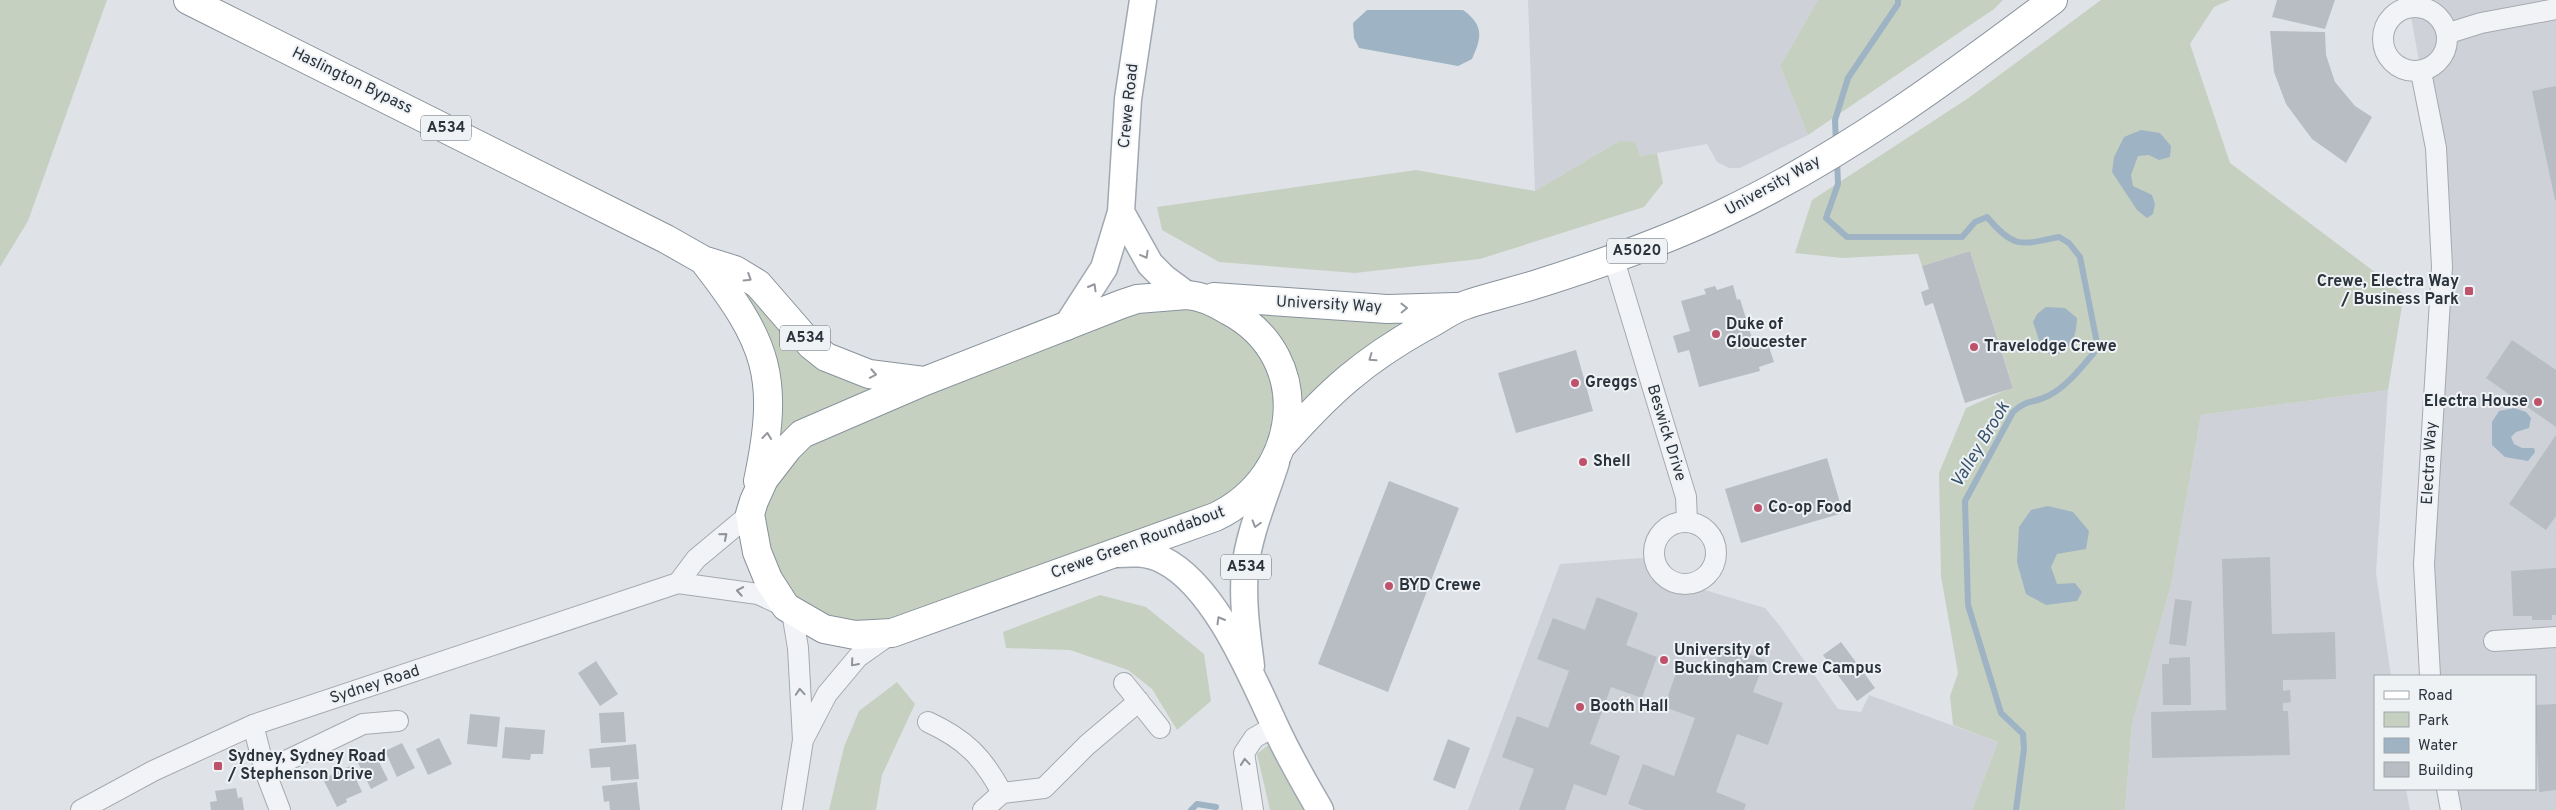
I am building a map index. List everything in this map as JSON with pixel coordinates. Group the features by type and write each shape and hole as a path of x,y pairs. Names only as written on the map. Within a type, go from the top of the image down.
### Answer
{"highway":[{"name":"Haslington Bypass","path":"188,0 660,235 703,260 735,270 758,284 811,345 826,357 869,374 925,381"},
{"name":"University Way","path":"1279,453 1325,397 1356,369 1386,349 1460,307 1614,260 1723,214 1804,171 1866,133 1964,66 2053,0"},
{"name":"Haslington Bypass","path":"703,260 735,300 755,335 764,364 770,395 767,439 752,507"},
{"name":"University Way","path":"1193,295 1387,309 1460,307"},
{"name":"Crewe Green Roundabout","path":"1193,295 1238,315 1260,336 1271,350 1284,381 1288,407 1279,453 1258,488 1228,511 892,633 854,635 824,629 789,610 768,579 757,552 752,507 764,479 777,460 802,434 925,381 1066,328 1137,298 1193,295"}],"main road":[{"name":"Crewe Road","path":"1066,328 1104,268 1121,212 1128,99 1143,0"},
{"path":"1121,212 1150,264 1164,278 1193,295"},
{"name":"A534","path":"1253,677 1244,609 1245,569 1257,519 1279,453"},
{"name":"A534","path":"1112,554 1144,553 1164,560 1177,570 1211,604 1253,677 1275,726 1320,810"}],"street":[{"path":"2409,6 2435,11 2449,33 2443,58 2421,72 2396,67 2382,45 2388,20 2409,6"},
{"path":"2449,33 2481,23 2556,9"},
{"name":"Electra Way","path":"2421,72 2436,148 2442,267 2424,564 2430,675"},
{"name":"Beswick Drive","path":"1614,260 1686,497 1687,521"},
{"path":"678,583 696,559 752,507"},
{"name":"Sydney Road","path":"81,810 153,771 253,725 678,583 758,594 789,610"},
{"path":"789,610 798,648 803,740 792,810"},
{"path":"803,740 834,687 858,657 892,633"},
{"path":"2494,640 2556,637"},
{"path":"1124,683 1160,728"},
{"path":"984,810 1002,793 1044,788 1087,746 1139,701"},
{"name":"Sydney Road","path":"264,771 363,724 398,721"},
{"path":"928,722 945,730 976,751 990,770 1002,793"},
{"path":"253,725 264,771 280,810"},
{"path":"1253,810 1244,753 1254,738 1275,726"},
{"path":"2447,790 2451,810"}],"shaded area":[{"path":"1528,0 1818,0 1780,66 1808,135 1740,168 1729,168 1717,162 1707,144 1640,156 1619,141 1535,191"},
{"path":"2408,0 2556,0 2556,810 2451,810 2447,790 2536,790 2536,675 2430,675 2442,267 2421,72"},
{"path":"2388,390 2376,573 2391,675 2374,675 2374,790 2406,790 2410,810 2125,810 2132,724 2171,585 2201,415"},
{"name":"University of Buckingham Crewe Campus","path":"1655,557 1685,584 1765,608 1780,626 1838,709 1861,712 1869,695 1998,742 1972,810 1468,810 1560,564"}],"green space":[{"path":"0,0 107,0 28,221 0,267"},
{"path":"1818,0 2003,0 1994,9 1808,135 1780,66"},
{"path":"2101,0 2230,0 2214,7 2190,44 2230,163 2404,294 2388,390 2201,415 2171,585 2132,724 2125,810 1972,810 1998,742 1953,725 1950,696 1958,673 1941,576 1939,473 1966,408 2013,387 1970,251 1922,266 1918,254 1842,258 1795,253 1812,200 1967,99"},
{"path":"1619,141 1635,142 1640,156 1657,153 1663,183 1644,207 1480,259 1355,273 1219,262 1162,230 1157,207 1416,170 1535,191"},
{"path":"735,270 811,345 925,381 1122,304 1455,310 1386,349 1258,488 892,633 792,612 757,552 767,439"},
{"path":"1100,595 1146,607 1204,654 1211,701 1177,730 1152,689 1128,670 1070,650 1006,648 1003,632"},
{"path":"897,682 915,704 882,775 876,810 829,810 844,747 859,711"},
{"path":"1268,745 1307,810 1270,810 1257,754"}],"water":[{"path":"1367,10 1463,10 1478,26 1478,44 1472,59 1458,66 1359,48 1354,38 1353,23"},
{"path":"2141,130 2160,133 2171,146 2170,157 2159,160 2149,155 2138,156 2131,175 2133,186 2152,195 2155,204 2153,214 2147,218 2137,210 2112,172 2114,157 2124,137"},
{"path":"2046,307 2065,308 2077,318 2072,342 2064,351 2052,356 2042,349 2033,322 2037,314"},
{"path":"2514,408 2526,412 2531,418 2529,428 2516,432 2511,437 2514,444 2522,448 2534,448 2535,452 2528,461 2505,457 2492,445 2492,422 2499,411"},
{"path":"2048,506 2073,512 2089,531 2086,549 2057,554 2051,567 2057,584 2075,583 2082,592 2077,601 2046,605 2026,594 2017,562 2019,527 2031,510"}],"building":[{"path":"2277,0 2335,0 2325,29 2272,17"},
{"path":"2270,31 2325,32 2326,55 2335,82 2355,106 2372,117 2346,163 2312,139 2286,104 2274,72"},
{"path":"2556,86 2556,200 2555,200 2532,91"},
{"name":"Travelodge Crewe","path":"1970,251 2013,388 1965,403 1933,303 1925,306 1921,292 1929,289 1922,266"},
{"name":"Duke of Gloucester","path":"1733,285 1737,300 1740,299 1755,348 1768,344 1774,362 1759,367 1760,371 1699,387 1689,350 1678,353 1673,336 1690,331 1681,301 1706,294 1704,289 1715,286 1717,290"},
{"name":"Electra House","path":"2512,340 2556,370 2556,427 2486,378"},
{"path":"1576,350 1593,411 1516,433 1498,373"},
{"name":"Electra House","path":"2556,435 2556,516 2546,530 2509,504"},
{"path":"1827,458 1843,513 1741,543 1725,489"},
{"name":"BYD Crewe","path":"1389,481 1459,508 1388,692 1318,664"},
{"path":"2270,557 2272,634 2335,632 2336,679 2283,680 2283,691 2290,690 2291,702 2283,703 2283,711 2288,711 2290,755 2152,758 2151,712 2226,710 2222,559"},
{"path":"2556,568 2556,615 2552,615 2552,620 2532,620 2532,616 2513,616 2511,571"},
{"name":"Booth Hall","path":"1597,597 1638,613 1626,645 1657,657 1642,698 1611,687 1590,744 1620,756 1606,796 1574,784 1565,810 1519,810 1534,769 1502,757 1517,716 1548,728 1569,671 1537,659 1553,618 1585,630"},
{"path":"2175,599 2192,601 2186,646 2169,644"},
{"path":"1841,642 1875,688 1857,701 1823,655"},
{"name":"Booth Hall","path":"1722,644 1765,660 1753,692 1783,703 1768,745 1737,734 1716,792 1746,804 1744,810 1644,810 1628,804 1643,764 1674,776 1695,718 1664,707 1679,665 1711,676"},
{"path":"2190,657 2191,705 2163,705 2162,664 2169,664 2169,658"},
{"path":"596,661 618,694 600,706 578,673"},
{"path":"2556,704 2556,790 2539,792 2536,705"},
{"path":"624,712 626,742 601,743 599,713"},
{"path":"470,714 500,717 497,747 467,744"},
{"path":"505,727 545,730 543,754 531,754 530,760 502,758"},
{"path":"439,738 452,764 428,775 416,749"},
{"path":"1448,739 1470,748 1455,789 1433,780"},
{"path":"402,743 415,768 397,777 385,751"},
{"path":"636,744 639,779 611,781 610,767 591,768 589,749"},
{"path":"375,754 388,780 371,789 358,763"},
{"path":"350,766 362,792 346,799 347,802 337,807 323,779"},
{"path":"637,782 640,810 610,810 609,801 604,802 602,786"},
{"path":"236,788 238,798 242,797 244,810 211,810 210,802 217,801 215,791"}],"waterway":[{"name":"Valley Brook","path":"1836,144 1835,120 1848,78 1898,4 1898,0"},
{"name":"Valley Brook","path":"1837,159 1838,184 1826,218 1847,237 1962,237 1975,222 1987,217 2004,235 2012,240 2027,243 2059,237 2069,243 2080,257 2098,348 2062,387 2048,396 2022,405 2013,412 1965,501 1968,605 2001,713 2023,734 2024,749 2016,810"},
{"path":"1191,810 1197,804 1216,807"}],"place":[{"name":"Crewe, Electra Way / Business Park","path":"2469,291"},
{"name":"Duke of Gloucester","path":"1716,334"},
{"name":"Travelodge Crewe","path":"1974,347"},
{"name":"Greggs","path":"1575,383"},
{"name":"Electra House","path":"2538,402"},
{"name":"Shell","path":"1583,462"},
{"name":"Co-op Food","path":"1758,508"},
{"name":"BYD Crewe","path":"1389,586"},
{"name":"University of Buckingham Crewe Campus","path":"1664,660"},
{"name":"Booth Hall","path":"1580,707"},
{"name":"Sydney, Sydney Road / Stephenson Drive","path":"218,766"}]}
